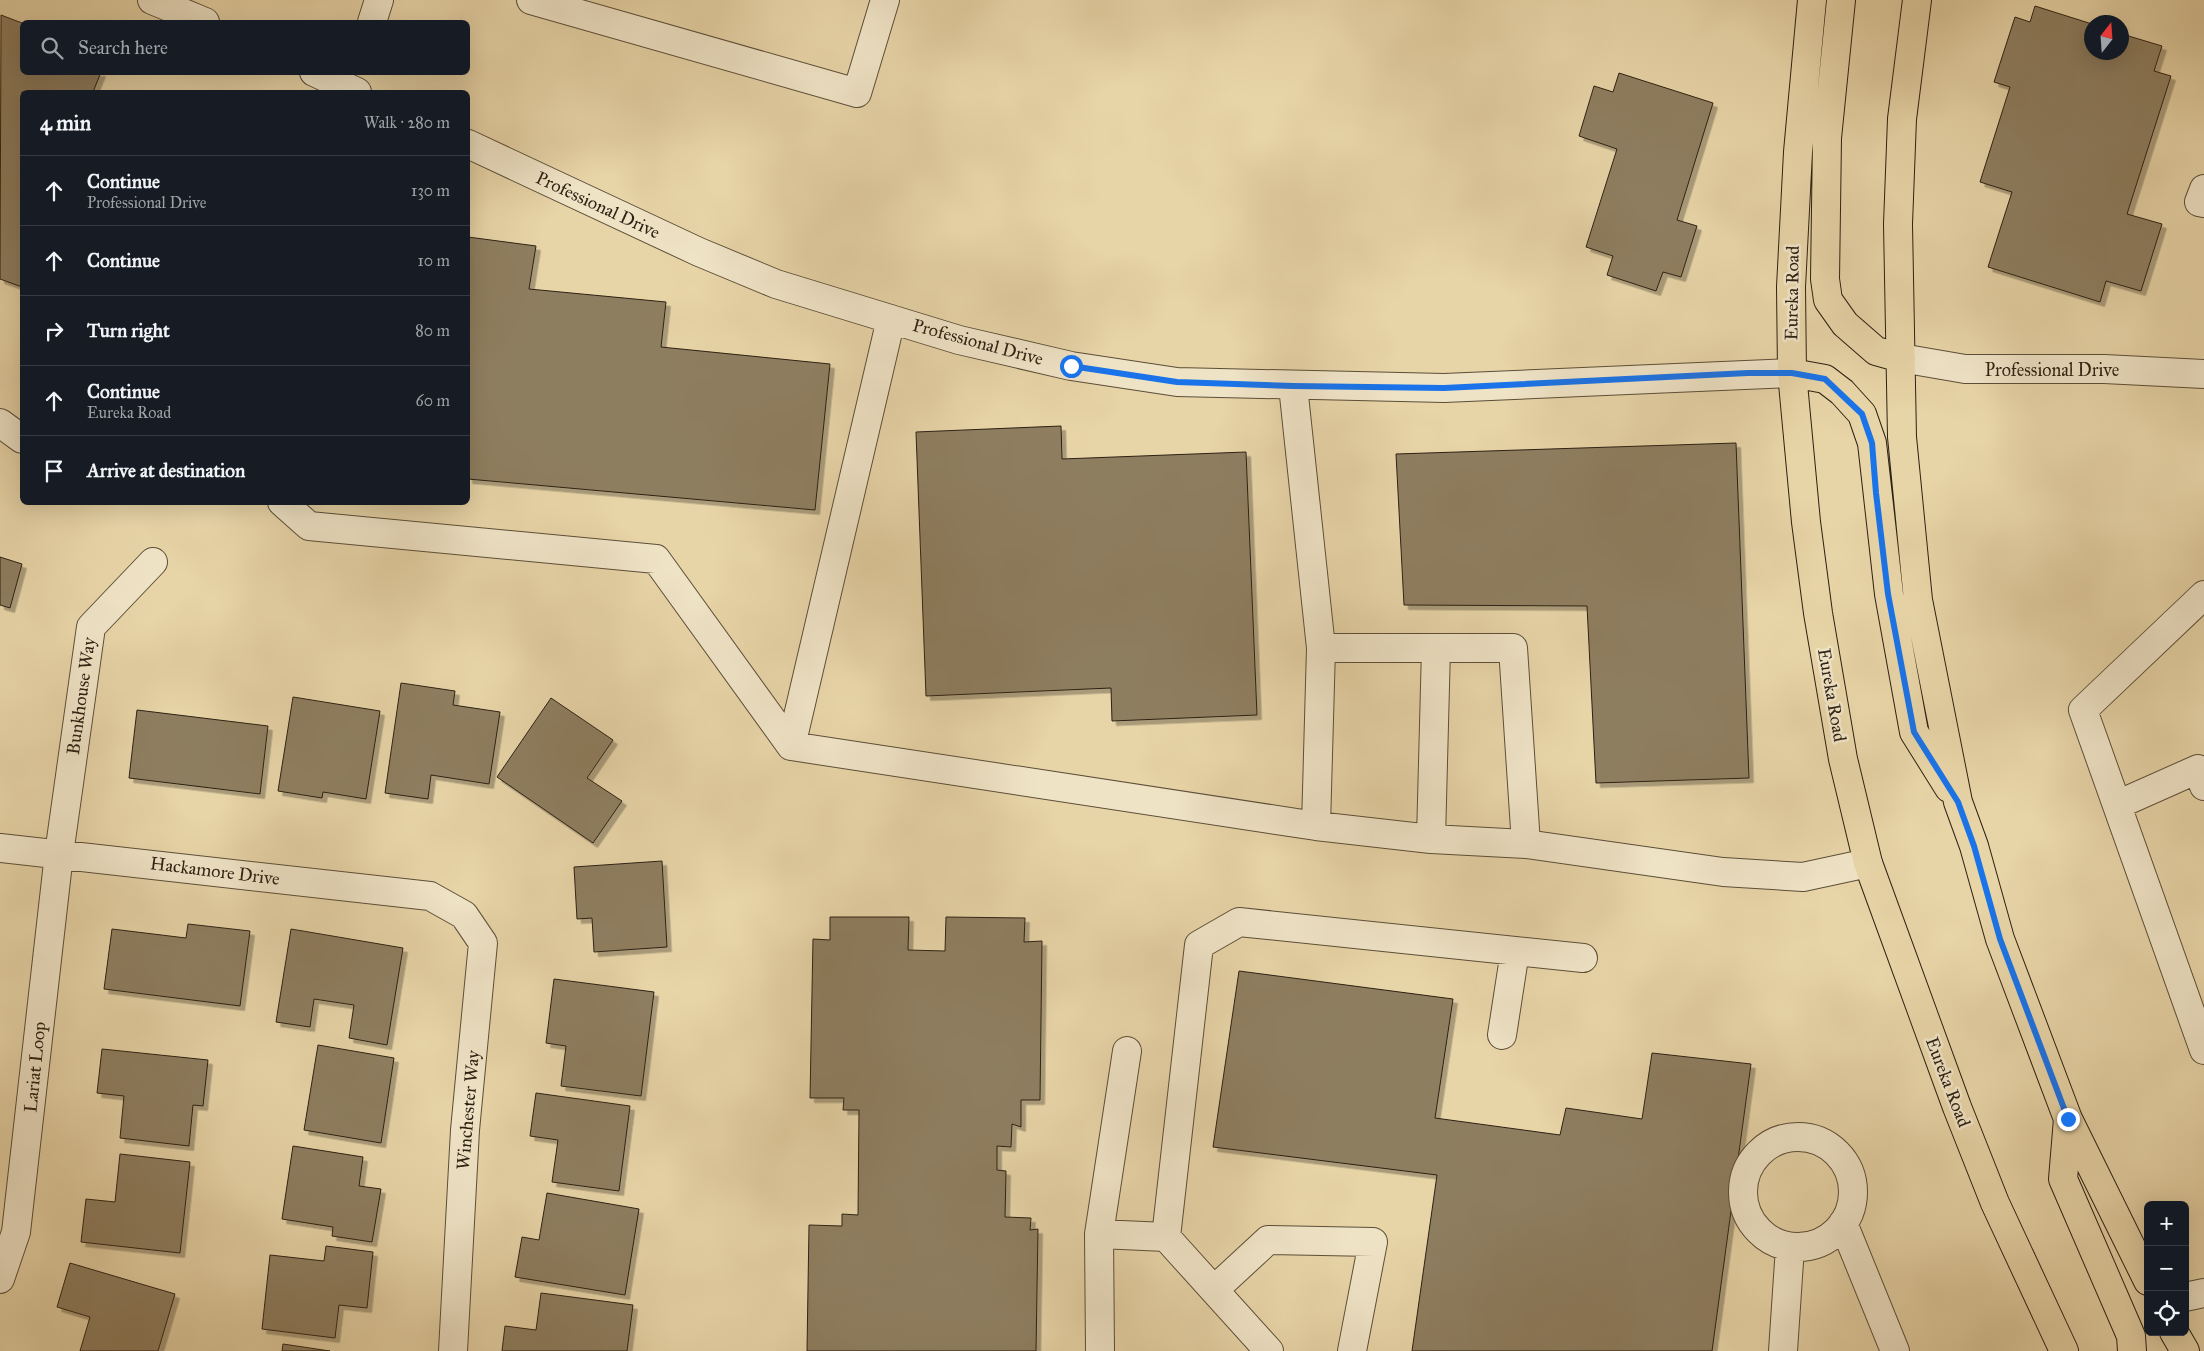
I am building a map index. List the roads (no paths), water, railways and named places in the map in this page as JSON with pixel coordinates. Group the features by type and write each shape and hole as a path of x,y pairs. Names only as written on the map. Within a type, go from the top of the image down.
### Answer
{"main road":[{"name":"Eureka Road","path":"1812,0 1798,152 1791,287 1792,373 1806,522 1818,612 1843,760 1868,863 1950,1089 1995,1203 2064,1351"},
{"path":"1841,0 1827,138 1825,279 1828,300 1845,324 1876,351 1901,358"},
{"path":"1916,0 1902,119 1898,224 1902,437 1918,600 1958,802 1974,846 2000,939 2068,1119 2144,1273"},
{"path":"1792,373 1825,379 1862,414 1872,443 1888,594 1914,732 1958,802"},
{"path":"2068,1119 2063,1179 2130,1336 2132,1351"},
{"path":"2176,1336 2185,1351"}],"street":[{"path":"152,0 200,20"},
{"path":"373,20 379,0"},
{"path":"531,0 584,7 857,93 885,0"},
{"path":"322,75 354,87"},
{"name":"Professional Drive","path":"470,145 699,252 776,284 959,340 1071,366 1177,382 1444,388 1792,373"},
{"path":"2204,189 2199,202 2204,203"},
{"path":"790,746 891,319"},
{"name":"Professional Drive","path":"1901,358 1965,369 2104,369 2204,374"},
{"path":"1293,386 1322,648 1316,826"},
{"path":"0,423 20,438"},
{"path":"285,505 309,526 656,559 790,746 1316,826 1432,840 1526,844 1724,872 1803,877 1868,863"},
{"name":"Bunkhouse Way","path":"60,854 91,627 153,562"},
{"path":"2204,595 2083,710 2204,1050"},
{"path":"1322,648 1513,648 1526,844"},
{"path":"1432,840 1436,648"},
{"path":"2116,805 2202,773"},
{"name":"Hackamore Drive","path":"0,848 430,896"},
{"name":"Lariat Loop","path":"0,1279 16,1232 60,854"},
{"name":"Winchester Way","path":"430,896 464,915 483,943 465,1130 454,1351"},
{"path":"1166,1237 1199,945 1239,922 1584,958"},
{"path":"1502,1036 1515,951"},
{"path":"1100,1351 1099,1234 1127,1051"},
{"path":"1799,1136 1820,1140 1838,1153 1850,1171 1854,1193 1849,1214 1843,1223 1837,1233 1818,1244 1797,1248 1775,1243 1757,1231 1745,1212 1741,1191 1746,1169 1758,1152 1777,1140 1799,1136"},
{"path":"1843,1223 1895,1351"},
{"path":"1099,1234 1166,1237 1269,1351"},
{"path":"1214,1290 1268,1240 1373,1242 1352,1351"},
{"path":"1783,1351 1790,1246"},
{"path":"2189,1296 2204,1292"}]}
